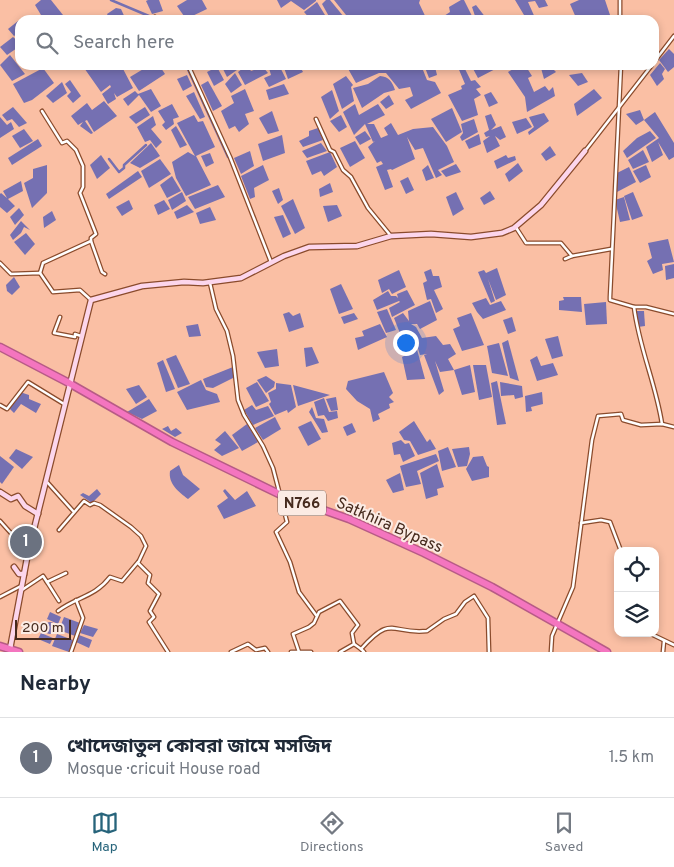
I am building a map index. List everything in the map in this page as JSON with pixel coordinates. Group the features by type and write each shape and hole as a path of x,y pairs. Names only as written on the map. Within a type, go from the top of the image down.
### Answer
{"highway":[{"name":"Satkhira Bypass","path":"0,347 69,383 172,442 281,495 349,519 424,553 492,587 607,652"},
{"path":"0,646 10,651 19,652"}],"street":[{"path":"620,0 620,15"},
{"path":"659,56 674,36"},
{"path":"190,70 230,157 263,237 271,262"},
{"path":"621,70 610,300 634,307 646,307 674,314"},
{"path":"91,300 142,286 210,283 240,278 271,262 309,247 357,246 391,236 431,234 453,238 502,233 516,226 541,205 648,70"},
{"path":"40,273 43,263 91,241 91,238 96,234 80,193 84,173 80,158 68,141 62,143 42,111"},
{"path":"316,119 330,150 334,152 343,170 351,177 368,208 391,236"},
{"path":"516,226 526,244 561,243 572,256"},
{"path":"91,241 102,272 105,274"},
{"path":"565,259 611,249"},
{"path":"0,263 12,275 40,273"},
{"path":"40,273 53,292 80,290 91,300"},
{"path":"210,283 216,309 226,331 233,356 240,406 263,446 281,495 287,522 276,532 290,562 299,592 316,615"},
{"path":"10,651 28,554 91,300"},
{"path":"634,307 639,339 658,401 662,424"},
{"path":"60,317 54,333 76,337 75,334 81,336"},
{"path":"0,405 7,409 28,382 66,405"},
{"path":"551,652 552,636 573,587 592,440 598,416 621,414 623,420 641,425 662,424 674,427"},
{"path":"47,482 73,511"},
{"path":"0,492 11,499 18,496 25,506 38,514"},
{"path":"58,611 76,599 87,597 110,577 122,581 138,562 146,546 141,536 97,503 90,505 84,502 73,511 59,530"},
{"path":"581,524 601,520 610,522 619,547"},
{"path":"0,521 28,554"},
{"path":"138,562 151,576 148,583 159,594 150,611 154,617 149,622 168,652"},
{"path":"14,567 19,574 24,574"},
{"path":"47,582 66,573"},
{"path":"0,597 22,588 43,576 59,601"},
{"path":"299,652 293,634 314,623 316,615 341,601 358,625 352,633 354,644 362,651 375,635 389,627 427,631 444,619 456,614 464,602 474,596 488,618 489,652"},
{"path":"71,652 83,618 76,599"},
{"path":"656,637 674,645"},
{"path":"663,652 664,641"},
{"path":"231,652 248,644 256,650 265,648 268,652"},
{"path":"340,652 354,644"},
{"path":"291,652 311,652"}],"shaded area":[{"path":"41,0 51,0 63,15 41,15 35,5"},
{"path":"159,0 163,11 152,14 146,1"},
{"path":"187,0 202,0 207,9 194,15 183,15 177,6"},
{"path":"277,0 316,1 304,10 291,1 281,8"},
{"path":"326,0 330,0 342,15 328,15 322,4"},
{"path":"334,0 420,0 419,3 425,15 346,15"},
{"path":"464,0 472,15 446,15 450,12 449,7"},
{"path":"515,0 545,0 548,6 539,8 535,1 528,2 534,15 524,15"},
{"path":"579,0 605,0 610,15 575,15 570,4"},
{"path":"317,2 325,15 307,15 304,12"},
{"path":"476,5 484,15 475,15 472,7"},
{"path":"116,8 121,9 124,15 108,15"},
{"path":"15,23 15,35 14,36 8,29"},
{"path":"13,37 15,39 15,49 7,55 0,47"},
{"path":"669,49 674,54 674,67 668,72 659,60"},
{"path":"10,55 15,61 15,70 22,70 25,74 12,81 0,65"},
{"path":"660,63 665,69 662,74 664,79 657,86 650,75 654,70 659,70"},
{"path":"39,70 44,70 54,83 32,100 24,103 13,84"},
{"path":"86,70 124,70 133,88 117,97 114,93 116,99 108,104 102,94 111,87 110,85 101,92"},
{"path":"142,70 162,70 165,74 139,91 130,77"},
{"path":"219,70 224,80 214,86 207,72"},
{"path":"224,70 237,70 227,77"},
{"path":"241,70 266,70 268,73 245,85 238,72"},
{"path":"270,70 282,70 286,79 269,87 264,78 271,75"},
{"path":"285,70 302,70 303,72 288,79"},
{"path":"349,70 423,70 427,80 435,82 441,93 411,109 405,100 413,96 410,87 399,89 386,73 379,73 356,83"},
{"path":"426,70 436,70 437,75 429,78"},
{"path":"459,70 466,70 471,81 475,80 481,87 476,89 481,95 474,99 478,115 462,121 448,95 462,89 461,86 465,84"},
{"path":"474,70 493,70 478,78"},
{"path":"511,70 528,70 532,76 528,78 534,92 545,86 549,91 553,87 555,96 527,112 525,97 508,72"},
{"path":"542,70 554,70 556,72 544,79"},
{"path":"235,73 242,85 231,93 225,84"},
{"path":"582,73 588,82 578,86 569,75"},
{"path":"187,75 192,86 183,91 177,79"},
{"path":"346,76 353,85 351,87 354,101 342,109 333,84"},
{"path":"380,76 390,80 395,90 384,93 362,108 353,88 368,84"},
{"path":"70,80 81,96 73,103 67,96 71,92 65,84"},
{"path":"208,81 222,106 213,111 201,85"},
{"path":"62,82 67,93 53,103 46,96"},
{"path":"284,84 289,94 269,100 266,90"},
{"path":"151,89 161,106 151,112 139,95 128,106 123,99 135,91 138,94"},
{"path":"245,89 254,111 245,114 249,124 239,132 235,126 229,129 221,111 234,103 231,96"},
{"path":"594,89 602,98 577,116 574,104"},
{"path":"332,90 339,111 330,119 321,97"},
{"path":"194,92 205,117 200,119 186,96"},
{"path":"491,92 498,103 489,107 484,95"},
{"path":"389,95 394,104 386,109 380,102"},
{"path":"104,101 117,116 94,132 87,120 85,121 93,133 91,134 80,126 83,122 78,125 71,116 87,103 92,110"},
{"path":"172,104 179,117 173,119 174,124 166,130 162,125 165,122 158,111"},
{"path":"355,104 359,115 378,104 385,115 367,124 374,124 381,138 388,135 384,128 391,123 398,135 413,129 433,127 447,146 454,162 438,170 442,175 436,178 423,148 415,150 407,137 415,159 392,170 387,170 393,187 385,190 376,167 383,164 381,161 377,163 368,147 375,141 373,142 365,124 354,135 343,112"},
{"path":"13,107 27,123 19,127 12,119 7,121 2,115"},
{"path":"145,107 150,115 136,124 129,117"},
{"path":"452,108 462,132 446,142 431,119"},
{"path":"640,110 644,120 636,125 626,114"},
{"path":"272,111 279,131 268,134 259,118"},
{"path":"655,112 674,143 674,157 669,160 658,142 663,155 652,162 646,147 659,138 644,120"},
{"path":"544,113 549,121 529,135 528,132 534,127 529,117"},
{"path":"491,114 496,125 491,130 501,126 506,137 500,140 495,136 500,146 487,153 483,141 490,136 486,137 484,133 489,130 485,116"},
{"path":"194,115 198,122 203,121 215,147 196,156 211,185 186,196 176,178 172,162 188,152 195,156 177,123"},
{"path":"341,115 347,127 339,132 330,121"},
{"path":"153,116 156,125 151,129 162,142 156,148 150,140 145,142 137,127"},
{"path":"0,117 7,125 11,122 14,129 0,138"},
{"path":"526,118 532,127 517,134 512,122"},
{"path":"474,119 478,132 462,141 460,137 463,133 461,124"},
{"path":"176,126 187,145 180,148 171,130"},
{"path":"318,128 323,140 303,147 299,141 309,136 309,131"},
{"path":"24,129 33,141 20,148 12,136"},
{"path":"365,131 371,139 360,145 355,137"},
{"path":"650,131 656,138 627,158 623,151 637,138"},
{"path":"479,134 481,144 469,149 465,141"},
{"path":"282,135 285,153 263,161 258,144"},
{"path":"38,139 42,146 12,165 8,158"},
{"path":"355,141 365,158 350,167 340,148"},
{"path":"151,143 160,156 140,168 130,163"},
{"path":"321,143 327,151 307,158 302,151"},
{"path":"550,146 556,155 546,161 541,154"},
{"path":"643,150 649,162 633,169 628,160"},
{"path":"250,151 254,166 241,174 234,158"},
{"path":"330,152 337,167 324,176 321,171 312,175 306,161"},
{"path":"210,153 214,163 206,167 201,156"},
{"path":"101,155 110,168 97,179 90,165"},
{"path":"506,155 508,158 515,156 516,160 497,169 494,161"},
{"path":"160,159 171,174 149,188 141,171"},
{"path":"518,163 523,171 509,182 505,174"},
{"path":"456,164 461,172 446,177 441,171"},
{"path":"47,165 47,193 32,208 24,183 33,178 33,169"},
{"path":"263,165 269,180 254,188 255,197 250,199 241,176"},
{"path":"428,165 434,178 426,181 422,170"},
{"path":"646,165 651,177 640,183 633,171"},
{"path":"629,167 636,182 617,192 617,173"},
{"path":"138,171 142,177 109,199 106,194"},
{"path":"172,176 181,191 167,198 160,185"},
{"path":"408,177 414,190 406,194 400,181"},
{"path":"21,181 23,191 8,199 15,206 7,213 0,207 0,194 7,198 3,191"},
{"path":"330,183 333,192 320,197 319,189"},
{"path":"218,185 225,197 195,209 188,197"},
{"path":"279,188 283,200 278,204 272,191"},
{"path":"490,191 495,199 484,205 480,198"},
{"path":"182,192 186,201 172,210 168,200"},
{"path":"456,192 464,209 453,216 446,197"},
{"path":"633,192 643,216 632,220 624,196"},
{"path":"624,197 630,220 620,222 615,200"},
{"path":"293,199 305,228 295,234 281,206"},
{"path":"129,200 133,209 122,216 116,207"},
{"path":"164,200 170,209 158,215 154,205"},
{"path":"187,205 194,212 177,219 174,212"},
{"path":"337,205 342,216 328,222 323,206"},
{"path":"210,207 216,220 200,224 196,213"},
{"path":"19,208 24,215 15,225 10,217"},
{"path":"52,211 56,220 44,228 43,217"},
{"path":"283,215 291,234 283,238 274,217"},
{"path":"21,221 30,230 24,227 21,233 13,240 10,235"},
{"path":"26,233 35,244 25,255 14,242"},
{"path":"668,239 674,262 662,264 663,270 653,274 647,261 652,258 648,243"},
{"path":"674,264 674,278 666,280 665,266"},
{"path":"497,268 506,295 496,300 488,279 495,301 491,303 478,272 484,270 486,273"},
{"path":"431,269 433,276 439,276 442,287 434,290 443,309 436,313 431,299 427,300 423,283 427,281 424,272"},
{"path":"399,270 406,287 392,294 389,289 382,293 378,280"},
{"path":"14,277 20,287 12,295 7,291 6,285"},
{"path":"341,284 353,309 339,314 330,289"},
{"path":"407,290 415,305 392,317 389,308 399,301 377,310 373,300 388,291 391,296 398,298 397,294"},
{"path":"563,297 581,297 582,312 559,310 559,301 564,300"},
{"path":"486,298 490,305 501,301 506,310 483,319 472,303"},
{"path":"430,301 437,320 420,329 417,324 411,324 416,327 422,338 436,336 443,345 450,344 456,354 448,359 454,370 440,372 435,361 444,391 439,395 424,355 427,354 420,355 415,339 403,341 394,318 403,313 409,321 408,311"},
{"path":"606,302 607,324 586,325 584,304"},
{"path":"387,309 396,330 386,333 377,312"},
{"path":"636,311 644,311 645,326 638,327"},
{"path":"289,312 293,316 300,313 304,327 289,332 283,314"},
{"path":"354,313 358,319 344,324 341,317"},
{"path":"471,313 484,345 462,351 453,329 460,326 457,318"},
{"path":"512,317 516,331 508,334 503,320"},
{"path":"198,324 201,336 189,337 186,326"},
{"path":"380,324 387,337 358,350 355,338 364,336 362,331"},
{"path":"558,336 563,356 552,359 545,339"},
{"path":"508,340 519,381 510,378 502,343"},
{"path":"415,342 425,379 407,380 402,357 410,353 405,343"},
{"path":"499,343 508,376 492,373 487,346"},
{"path":"312,347 319,363 306,367 304,348"},
{"path":"277,349 279,366 265,368 257,352"},
{"path":"176,355 190,384 178,388 166,359"},
{"path":"537,356 541,366 553,363 558,375 537,381 530,360"},
{"path":"163,360 175,389 166,392 157,363"},
{"path":"470,365 475,392 462,395 454,370"},
{"path":"473,365 486,365 492,397 479,400"},
{"path":"233,367 235,377 213,388 206,387 203,379"},
{"path":"384,372 393,393 389,397 394,402 389,404 390,408 378,414 380,419 373,422 370,409 357,401 346,389 348,381"},
{"path":"266,376 275,382 274,387 266,393 257,380"},
{"path":"201,380 206,390 217,394 220,402 187,410 177,392"},
{"path":"497,381 506,424 497,425 491,383"},
{"path":"257,382 269,401 256,407 246,388"},
{"path":"500,382 522,386 523,397 515,399 514,395 501,396"},
{"path":"276,383 291,385 296,407 288,413 287,410 275,415 269,404 271,402 268,393 276,389"},
{"path":"139,385 147,397 136,404 126,389"},
{"path":"293,385 330,395 298,406"},
{"path":"20,392 29,395 29,399 41,404 36,413 21,404 14,413 9,408"},
{"path":"542,392 543,404 531,407 532,411 526,412 525,396"},
{"path":"336,397 338,410 331,411 326,399"},
{"path":"324,398 329,412 337,411 338,418 328,421 324,415 318,416 314,402"},
{"path":"149,399 157,411 142,419 127,412"},
{"path":"252,405 256,410 268,406 274,416 253,425 244,410"},
{"path":"312,407 316,418 324,419 328,432 322,433 309,412"},
{"path":"275,417 281,429 263,440 255,428"},
{"path":"311,421 321,439 308,446 298,427"},
{"path":"414,421 427,442 430,439 436,449 418,455 410,441 404,440 399,432"},
{"path":"352,423 356,432 347,436 343,427"},
{"path":"247,424 258,442 242,451 232,435"},
{"path":"168,426 171,431 176,428 182,433 175,437 162,429"},
{"path":"225,431 239,448 222,456 214,450 221,444 215,440"},
{"path":"401,440 405,444 409,443 415,456 403,462 400,454 394,455 392,443"},
{"path":"448,447 456,467 442,471 438,451"},
{"path":"469,447 470,454 467,466 458,467 452,449"},
{"path":"16,449 33,457 22,469 9,458"},
{"path":"436,454 439,461 417,471 421,484 406,487 400,466"},
{"path":"0,456 14,467 2,484 0,482"},
{"path":"483,456 489,467 489,477 472,481 466,469 473,457"},
{"path":"437,464 444,487 437,489 438,495 426,499 420,473"},
{"path":"179,465 183,475 200,489 188,499 172,484 170,471"},
{"path":"400,473 404,490 393,493 386,480"},
{"path":"97,489 101,494 92,503 80,495 83,493 89,496"},
{"path":"225,489 235,500 247,491 256,506 224,519 217,506 228,498 223,491"},
{"path":"50,612 61,617 58,624 47,619"},
{"path":"64,617 80,623 75,636 59,630"},
{"path":"50,622 56,628 50,634 44,628"},
{"path":"84,625 98,629 93,637 80,633"},
{"path":"41,633 53,638 50,644 38,639"},
{"path":"57,634 73,640 69,652 52,646"},
{"path":"79,635 92,640 89,648 76,642"}],"waterway":[{"path":"111,0 147,15"},
{"path":"188,70 228,157"},
{"path":"109,159 119,172 146,145"}],"place":[{"name":"খোদেজাতুল কোবরা জামে মসজিদ","path":"26,542"}]}
